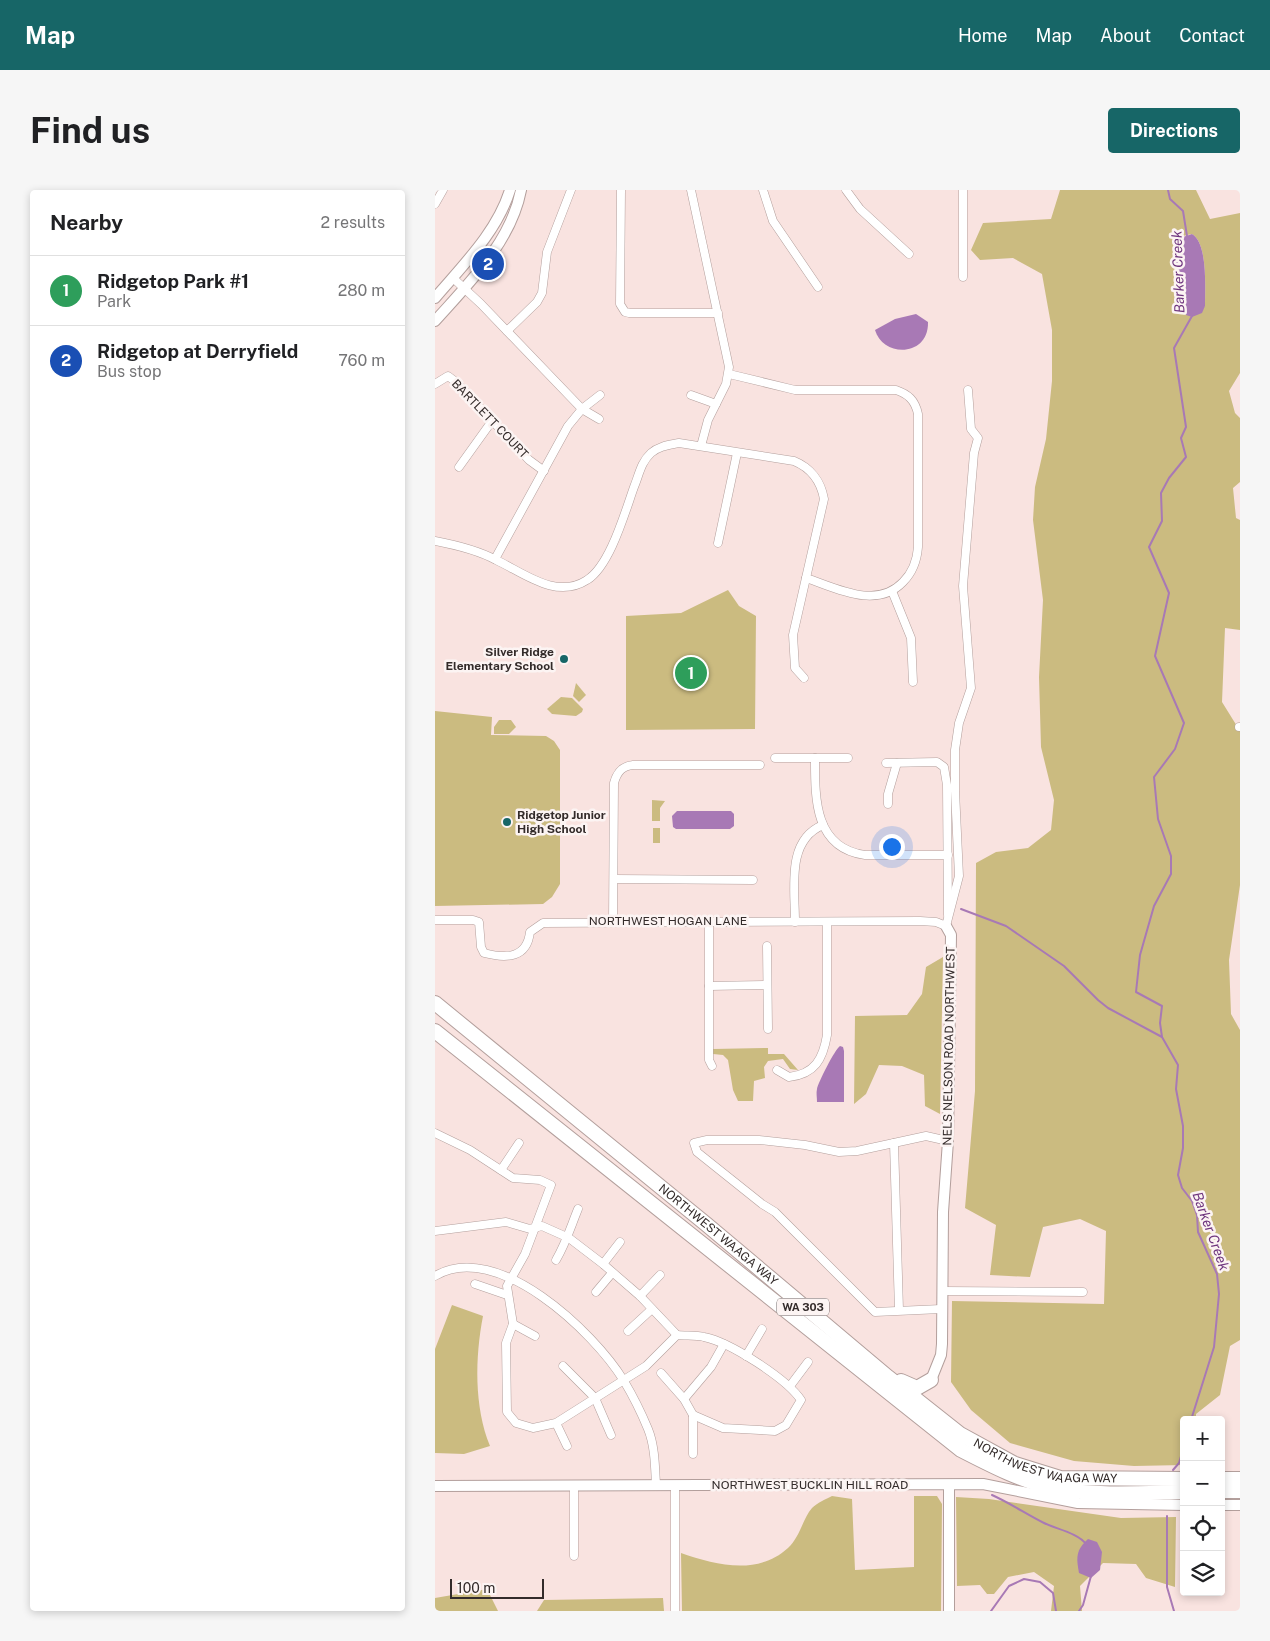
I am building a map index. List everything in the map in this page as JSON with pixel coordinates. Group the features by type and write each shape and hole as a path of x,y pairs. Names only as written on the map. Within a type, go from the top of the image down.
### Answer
{"highway":[{"path":"435,994 468,1030"},
{"name":"NORTHWEST WAAGA WAY","path":"435,1003 960,1434 1015,1464 1060,1478 1180,1479"},
{"name":"NORTHWEST WAAGA WAY","path":"435,1031 961,1450 1007,1473 1057,1488 1108,1493 1180,1492"},
{"path":"435,1039 485,1072"},
{"path":"869,1360 907,1385 917,1388 931,1380"},
{"path":"931,1380 929,1391 933,1406 960,1434"},
{"path":"1225,1479 1240,1479"},
{"path":"1225,1491 1240,1491"}],"main road":[{"path":"435,298 453,278 493,225 506,203 510,190"},
{"path":"435,321 464,289 501,240 518,205 521,190"},
{"name":"NELS NELSON ROAD NORTHWEST","path":"931,1380 941,1356 951,934 947,924"},
{"path":"949,1484 949,1611"},
{"name":"NORTHWEST BUCKLIN HILL ROAD","path":"435,1486 995,1485 1052,1499 1078,1503 1180,1505"},
{"path":"1225,1505 1240,1505"}],"street":[{"path":"435,204 443,190"},
{"path":"507,331 537,302 542,293 547,252 571,190"},
{"path":"621,190 619,304 621,309 629,313 718,313"},
{"path":"691,190 724,334 729,374 708,420 701,446"},
{"path":"763,190 773,221 818,288"},
{"path":"846,190 860,209 909,254"},
{"path":"963,190 963,277"},
{"path":"453,278 582,409 599,419"},
{"path":"729,374 795,390 895,390 905,393 913,400 918,414 917,552 909,576 892,591 875,596 863,596 806,578"},
{"name":"BARTLETT COURT","path":"435,384 448,376 529,460 544,470"},
{"name":"NELS NELSON ROAD NORTHWEST","path":"947,924 959,876 955,750 959,723 971,688 963,586 974,453 978,438 971,429 968,390"},
{"path":"691,395 716,404"},
{"path":"495,559 568,426 582,409 599,396"},
{"path":"459,467 492,421"},
{"path":"435,541 459,545 495,559 534,580 551,586 567,588 587,580 602,566 641,466 652,452 662,446 679,443 794,461 808,469 817,480 822,491 823,509 795,620 793,645 795,668 804,678"},
{"path":"718,543 737,453"},
{"path":"892,591 911,638 913,682"},
{"path":"775,758 848,758"},
{"path":"815,758 815,796 818,816 836,843 855,854 948,855"},
{"path":"885,763 937,762 944,767 947,785 947,924"},
{"path":"889,804 888,794 897,763"},
{"path":"613,922 614,782 616,775 621,769 633,764 760,765"},
{"path":"795,922 797,853 805,836 811,830 823,825"},
{"path":"614,879 753,880"},
{"name":"NORTHWEST HOGAN LANE","path":"435,920 473,920 479,922 481,947 484,953 516,955 524,951 529,945 531,932 543,923 920,921 947,924"},
{"path":"709,921 709,1060 712,1066"},
{"path":"777,1070 789,1077 807,1074 818,1062 825,1048 827,1035 827,922"},
{"path":"767,946 768,1029"},
{"path":"709,986 767,985"},
{"path":"435,1133 469,1150 513,1178 540,1180 551,1185 536,1227 517,1270 507,1286 513,1324 506,1343 507,1412 516,1423 524,1427 533,1428 556,1423 646,1366 677,1335"},
{"path":"941,1310 875,1312 775,1212 762,1204 697,1152 694,1143 707,1140 759,1140 805,1145 839,1152 926,1136 947,1141"},
{"path":"501,1170 519,1143"},
{"path":"894,1143 899,1310"},
{"path":"556,1260 569,1238 570,1229 578,1209"},
{"path":"435,1231 506,1222 531,1230 542,1226 569,1238 641,1296 677,1335 704,1336 725,1344 790,1386 801,1400 786,1425 775,1431 723,1428 693,1415"},
{"path":"603,1264 620,1242"},
{"path":"435,1276 445,1270 469,1268 491,1272 525,1284 583,1331 623,1380 649,1430 657,1485"},
{"path":"596,1292 612,1273"},
{"path":"641,1296 660,1275"},
{"path":"475,1284 507,1295"},
{"path":"942,1291 1083,1292"},
{"path":"628,1331 652,1309"},
{"path":"513,1324 535,1336"},
{"path":"746,1356 762,1329"},
{"path":"684,1399 711,1367 725,1344"},
{"path":"790,1386 808,1362"},
{"path":"563,1366 595,1398 611,1435"},
{"path":"661,1373 684,1399 693,1415 693,1454"},
{"path":"556,1423 567,1446"},
{"path":"675,1485 675,1611"},
{"path":"574,1486 574,1556"}],"shaded area":[{"path":"1060,190 1196,190 1210,219 1240,213 1240,373 1229,391 1235,413 1240,418 1240,482 1233,488 1236,518 1240,520 1240,630 1225,628 1222,702 1240,731 1240,885 1229,960 1231,1014 1240,1030 1240,1340 1230,1346 1220,1395 1196,1414 1196,1416 1180,1416 1180,1465 1134,1466 1074,1461 1010,1443 971,1410 951,1382 952,1301 1104,1304 1106,1231 1080,1219 1043,1227 1030,1277 990,1275 996,1225 965,1208 975,1091 976,863 996,852 1028,848 1051,830 1054,800 1041,747 1039,677 1043,600 1033,520 1035,487 1046,439 1052,381 1052,330 1042,274 1013,258 980,260 971,250 983,223 1051,219","holes":["1192,234 1201,247 1205,278 1205,306 1186,315 1181,298 1174,247 1183,236"]},
{"path":"728,590 739,606 756,616 755,729 626,730 626,616 681,613"},
{"path":"576,683 586,695 579,702 573,696"},
{"path":"561,697 572,698 583,709 582,712 576,716 552,714 547,709"},
{"path":"435,711 492,717 491,735 546,736 554,741 560,750 560,884 552,897 543,904 435,906"},
{"path":"499,720 511,720 516,727 509,734 494,734 494,727"},
{"path":"652,800 665,801 660,808 660,821 652,821"},
{"path":"653,828 660,828 660,843 653,843"},
{"path":"943,957 940,1114 925,1106 924,1075 902,1066 879,1065 866,1094 854,1104 855,1016 907,1015 922,994 926,967"},
{"path":"768,1048 768,1054 784,1054 798,1070 790,1069 783,1059 768,1061 764,1067 765,1078 754,1081 753,1101 738,1101 733,1090 728,1060 723,1055 713,1054 713,1049"},
{"path":"452,1305 483,1316 478,1348 477,1382 481,1415 490,1446 464,1454 435,1453 435,1349"},
{"path":"832,1496 852,1499 855,1570 914,1567 914,1496 937,1496 942,1504 941,1611 682,1611 681,1553 722,1564 750,1565 763,1562 776,1557 788,1548 796,1539 812,1508"},
{"path":"956,1497 989,1499 1121,1518 1176,1517 1175,1587 1146,1578 1136,1564 1103,1563 1080,1586 1082,1611 1051,1611 1054,1586 1034,1572 1008,1577 994,1594 987,1594 980,1585 957,1586"},
{"path":"487,1589 498,1611 435,1611 435,1598"},
{"path":"663,1598 664,1611 537,1611 544,1600"}],"water":[{"path":"1192,234 1201,247 1203,256 1205,306 1202,313 1192,317 1186,315 1175,266 1175,247 1177,239"},
{"path":"916,314 928,322 926,334 921,342 914,347 905,350 896,349 880,339 875,330 895,319"},
{"path":"677,811 731,811 734,814 734,826 730,829 676,829 673,827 672,816"},
{"path":"840,1046 843,1047 844,1051 844,1102 817,1102 818,1086 831,1059"},
{"path":"1088,1539 1097,1542 1102,1552 1100,1570 1091,1578 1079,1573 1077,1562 1079,1550"}],"waterway":[{"name":"Barker Creek","path":"1168,190 1170,199 1183,211 1187,236"},
{"name":"Barker Creek","path":"1192,316 1174,348 1186,427 1181,438 1186,457 1169,478 1161,493 1162,521 1149,547 1169,593 1155,656 1184,723 1175,749 1154,777 1158,819 1171,856 1171,874 1154,906 1140,955 1136,992 1162,1006 1160,1023 1162,1037 1178,1065 1176,1089 1183,1126 1183,1148 1178,1175 1182,1188 1192,1201 1197,1215 1198,1232 1217,1274 1219,1294 1214,1347 1192,1416"},
{"path":"961,909 1006,926 1064,966 1108,1008 1162,1037"},
{"name":"Barker Creek","path":"1173,1470 1180,1460"},
{"path":"992,1495 1044,1523 1078,1537 1086,1544"},
{"name":"Barker Creek","path":"1167,1516 1167,1587 1174,1611"},
{"path":"1079,1611 1083,1605 1091,1576"},
{"path":"991,1611 1009,1586 1024,1579 1040,1582 1053,1593 1056,1611"}],"place":[{"name":"Ridgetop at Derryfield","path":"488,264"},
{"name":"Silver Ridge Elementary School","path":"564,659"},
{"name":"Ridgetop Park #1","path":"691,673"},
{"name":"Ridgetop Junior High School","path":"507,822"}]}
